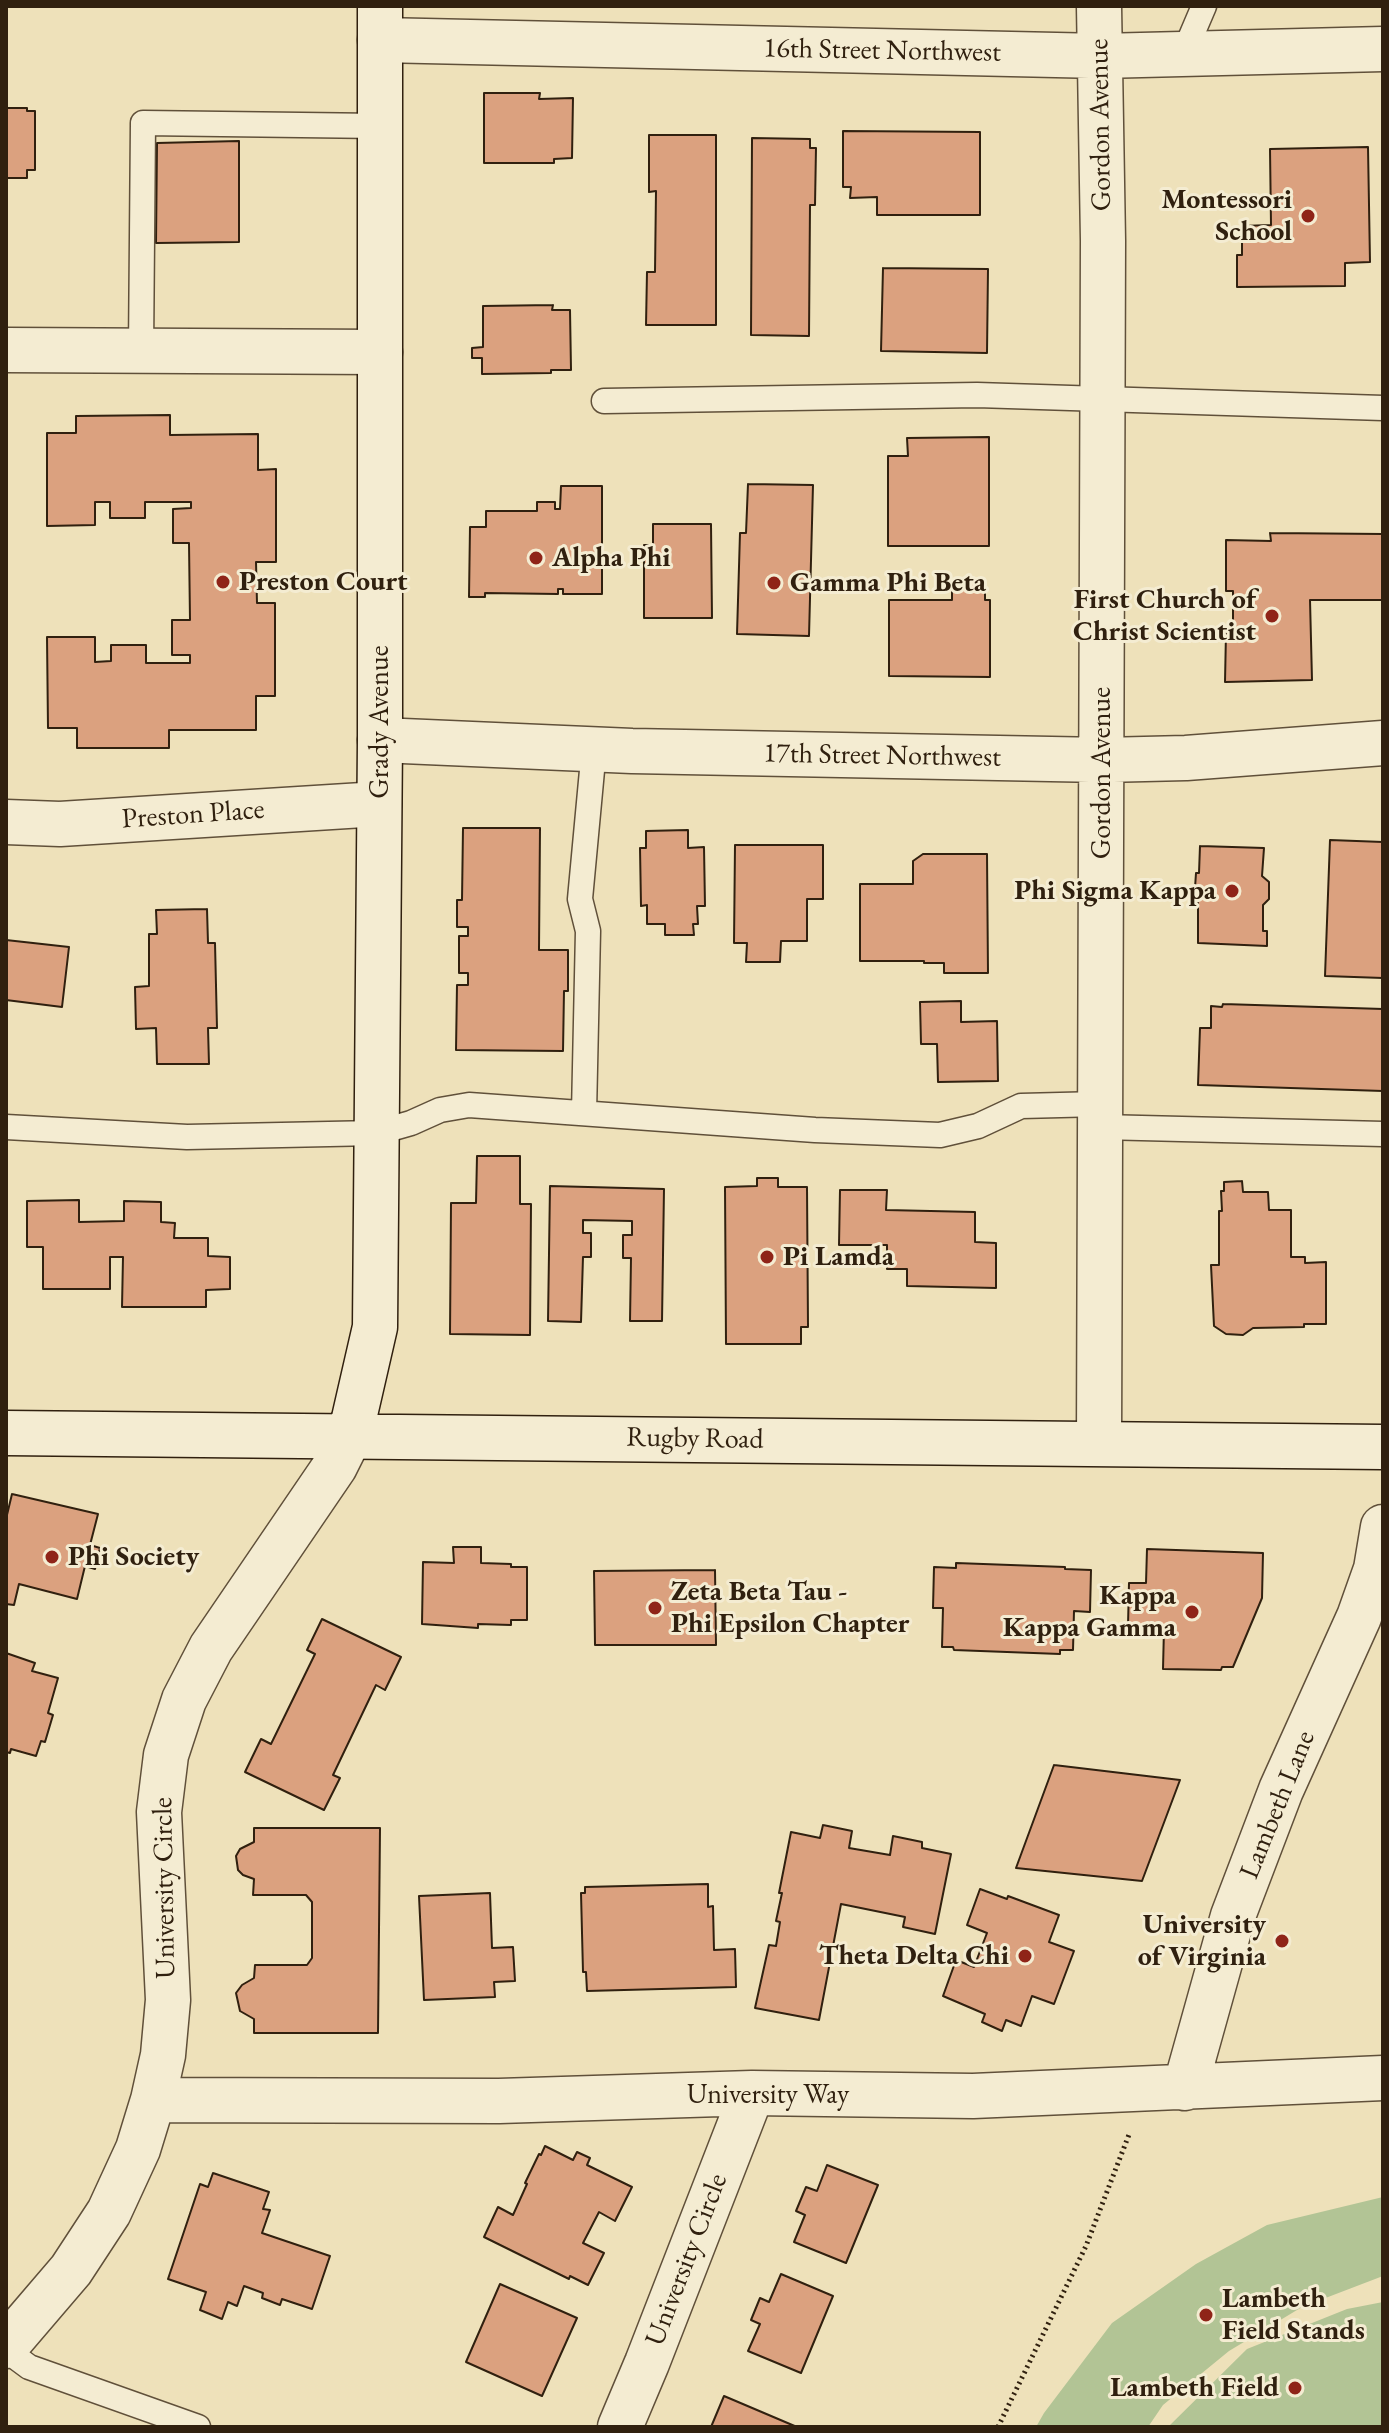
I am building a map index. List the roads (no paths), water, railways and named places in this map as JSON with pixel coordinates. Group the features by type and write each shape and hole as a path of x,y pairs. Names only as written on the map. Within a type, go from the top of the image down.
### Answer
{"street":[{"name":"Gordon Avenue","path":"1099,6 1103,398 1099,1443"},
{"name":"16th Street Northwest","path":"380,23 1101,56 1383,49"},
{"name":"Grady Avenue","path":"350,1436 375,1327 380,740 380,23"},
{"path":"6,350 380,352"},
{"name":"17th Street Northwest","path":"380,740 594,749 1103,760 1186,758 1383,743"},
{"name":"Preston Place","path":"6,822 60,824 379,804"},
{"name":"Rugby Road","path":"6,1433 1383,1447"},
{"name":"University Circle","path":"6,2348 71,2270 109,2212 138,2149 153,2100 163,2055 168,2000 159,1812 166,1755 184,1700 211,1648 335,1466 350,1436"},
{"name":"Lambeth Lane","path":"1165,2089 1281,1790 1359,1617 1376,1569 1383,1527"},
{"name":"University Way","path":"153,2100 499,2101 752,2093 973,2096 1383,2078"},
{"name":"University Circle","path":"620,2427 752,2093"}],"lane":[{"path":"1184,53 1204,6"},
{"path":"141,351 143,123 380,126"},
{"path":"604,401 977,395 1383,408"},
{"path":"584,1113 588,931 580,899 594,749"},
{"path":"6,1127 187,1137 376,1133 411,1123 440,1110 469,1105 815,1130 940,1135 978,1126 1021,1106 1100,1116 1383,1134"},
{"path":"6,2348 29,2367 198,2427"}],"place":[{"name":"Montessori School","path":"1308,216"},
{"name":"Alpha Phi","path":"536,558"},
{"name":"Preston Court","path":"223,582"},
{"name":"Gamma Phi Beta","path":"774,583"},
{"name":"First Church of Christ Scientist","path":"1272,616"},
{"name":"Phi Sigma Kappa","path":"1232,891"},
{"name":"Pi Lamda","path":"767,1257"},
{"name":"Phi Society","path":"52,1557"},
{"name":"Zeta Beta Tau - Phi Epsilon Chapter","path":"655,1608"},
{"name":"Kappa Kappa Gamma","path":"1192,1612"},
{"name":"University of Virginia","path":"1282,1941"},
{"name":"Theta Delta Chi","path":"1025,1956"},
{"name":"Lambeth Field Stands","path":"1206,2315"},
{"name":"Lambeth Field","path":"1295,2388"}]}
